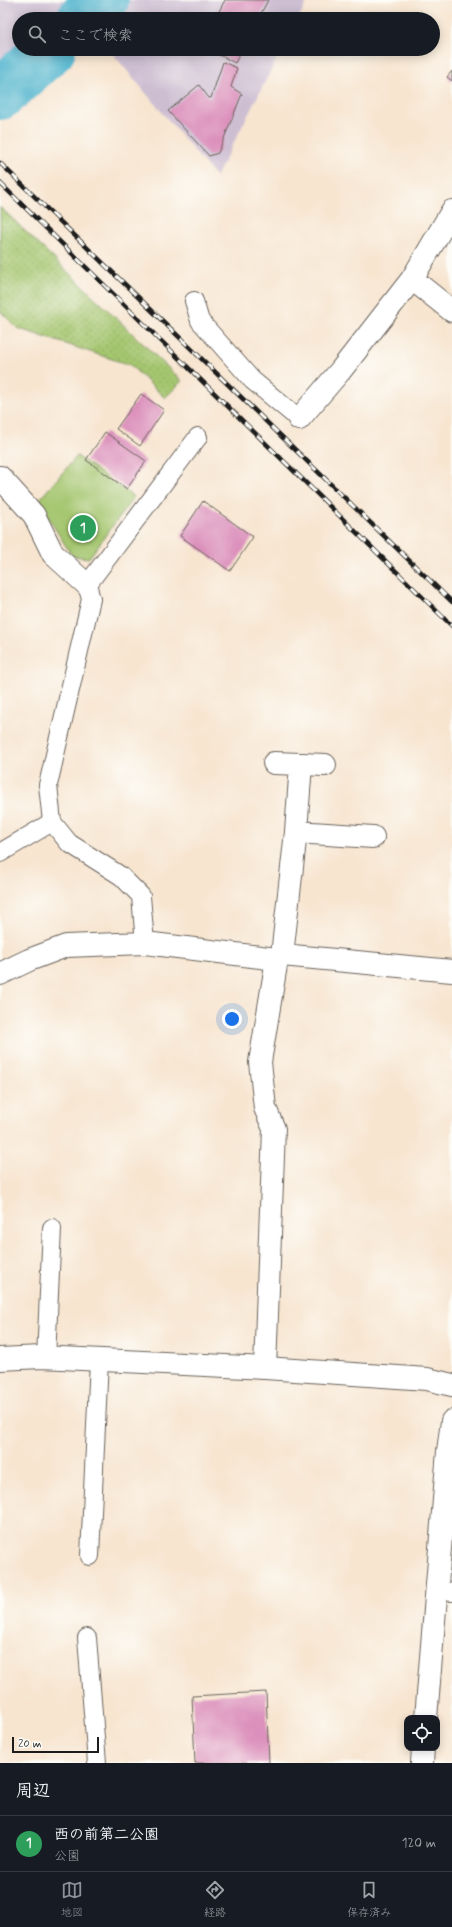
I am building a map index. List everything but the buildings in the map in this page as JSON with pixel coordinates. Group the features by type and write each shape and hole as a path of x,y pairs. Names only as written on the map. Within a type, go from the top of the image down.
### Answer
{"street":[{"path":"299,419 341,370 412,279 452,211"},
{"path":"412,279 452,311"},
{"path":"0,477 34,515 53,554 87,585"},
{"path":"274,763 325,765"},
{"path":"265,1368 274,1129 265,1108 260,1062 280,957 296,832 301,764"},
{"path":"296,832 349,845 373,837"},
{"path":"0,974 29,960 66,946 145,943 280,957 452,972"},
{"path":"0,1359 46,1358 265,1368 427,1379 452,1385"},
{"path":"426,1715 444,1591 448,1451 452,1421"},
{"path":"422,1763 424,1751"}],"lane":[{"path":"194,301 200,321 252,380 299,419"},
{"path":"145,943 141,896 122,876 69,843 52,822 48,785 91,599 87,585 198,438"},
{"path":"0,853 52,822"},
{"path":"46,1358 52,1228"},
{"path":"90,1556 99,1360"},
{"path":"87,1638 97,1763"}],"shaded area":[{"path":"0,0 308,0 302,12 12,12 12,56 33,56 0,88"},
{"path":"115,56 278,56 216,177"}],"green space":[{"path":"0,207 182,381 165,398 130,365 17,328 0,311"},
{"path":"77,456 134,497 89,558 72,556 38,501"}],"waterway":[{"path":"90,12 103,0"},
{"path":"0,94 42,56"}],"railway":[{"path":"0,163 452,602"},
{"path":"0,183 452,626"}],"place":[{"name":"西の前第二公園","path":"83,528"}]}
